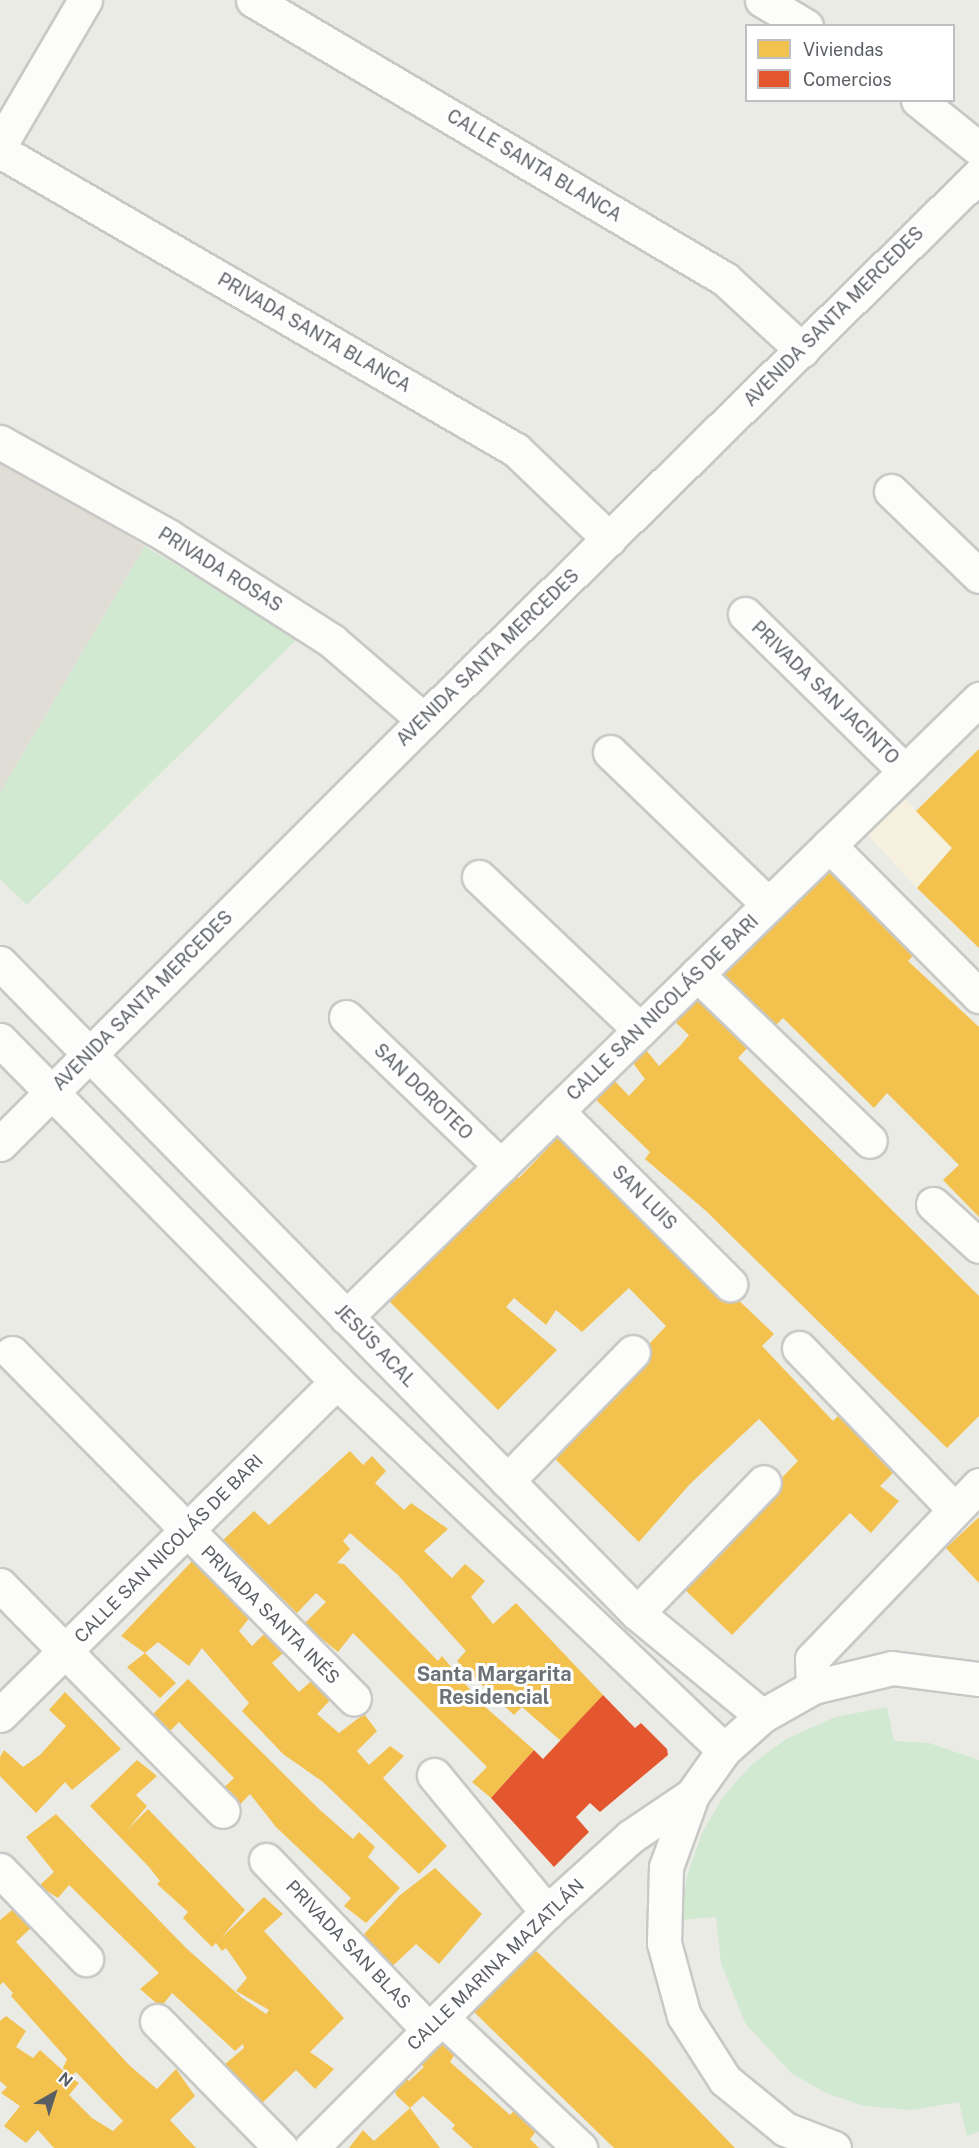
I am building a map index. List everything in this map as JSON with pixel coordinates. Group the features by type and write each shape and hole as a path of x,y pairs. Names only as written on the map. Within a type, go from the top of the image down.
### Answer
{"street":[{"path":"0,145 85,0"},
{"name":"CALLE SANTA BLANCA","path":"253,0 725,279 802,350"},
{"path":"762,0 803,24"},
{"path":"920,102 979,149"},
{"name":"PRIVADA SANTA BLANCA","path":"0,151 516,450 609,539"},
{"name":"AVENIDA SANTA MERCEDES","path":"0,1144 424,720 979,175"},
{"name":"PRIVADA ROSAS","path":"0,442 168,536 332,641 424,720"},
{"path":"891,491 979,576"},
{"name":"PRIVADA SAN JACINTO","path":"745,614 905,771"},
{"name":"CALLE SAN NICOLÁS DE BARI","path":"346,1317 905,771 974,713"},
{"path":"610,752 768,904"},
{"path":"829,845 979,996"},
{"path":"480,877 640,1030"},
{"name":"JESÚS ACAL","path":"0,963 637,1613 762,1716"},
{"path":"697,974 870,1141"},
{"name":"SAN DOROTEO","path":"346,1017 501,1166"},
{"path":"0,1040 337,1383 724,1750"},
{"name":"SAN LUIS","path":"557,1111 730,1284"},
{"path":"933,1204 979,1246"},
{"path":"799,1348 954,1509"},
{"path":"507,1481 633,1352"},
{"name":"PRIVADA SANTA INÉS","path":"12,1353 186,1532 354,1699"},
{"name":"CALLE SAN NICOLÁS DE BARI","path":"0,1714 337,1383"},
{"path":"637,1613 764,1482"},
{"path":"813,1686 812,1659 979,1485"},
{"path":"0,1585 223,1811"},
{"path":"834,2148 785,2129 725,2080 684,2016 664,1943 666,1878 692,1795 724,1750 762,1716 813,1686 892,1668 979,1679"},
{"path":"434,1775 547,1912"},
{"name":"CALLE MARINA MAZATLÁN","path":"315,2147 547,1912 630,1837 692,1795"},
{"name":"PRIVADA SAN BLAS","path":"266,1860 436,2024 580,2148"},
{"path":"0,1870 86,1959"},
{"path":"158,2021 280,2148"}],"shaded area":[{"path":"0,461 145,546 0,793"},
{"path":"904,798 952,848 917,888 867,834"}],"green space":[{"path":"145,546 298,638 27,905 0,879 0,793"},
{"path":"887,1707 894,1741 929,1743 979,1760 979,2132 967,2136 959,2102 912,2110 864,2106 826,2093 791,2073 745,2023 721,1963 716,1917 681,1920 687,1876 702,1833 723,1797 751,1765 786,1739 835,1717"}],"building: Viviendas":[{"path":"979,749 979,948 917,888 952,848 916,811"},
{"path":"828,863 923,945 908,961 979,1027 979,1217 943,1180 959,1165 887,1093 874,1108 783,1018 775,1026 716,968"},
{"path":"698,985 755,1039 738,1058 979,1296 979,1416 947,1448 705,1210 645,1159 650,1152 593,1097 610,1076 629,1096 645,1079 633,1063 646,1050 659,1066 680,1046 689,1035 671,1018"},
{"path":"563,1132 774,1334 762,1346 833,1421 849,1405 897,1469 880,1486 899,1501 871,1533 850,1513 732,1635 679,1584 798,1461 759,1419 690,1484 639,1542 548,1452 666,1326 629,1288 582,1332 556,1310 546,1325 514,1298 506,1307 557,1350 498,1410 384,1296 515,1173 519,1178"},
{"path":"350,1451 363,1465 372,1456 386,1471 375,1483 404,1510 411,1503 448,1529 424,1551 452,1578 465,1564 485,1581 471,1597 493,1624 516,1603 603,1695 561,1741 522,1707 514,1715 457,1661 466,1651 398,1575 350,1533 343,1541 350,1549 337,1563 344,1564 438,1661 442,1656 483,1705 534,1750 491,1798 472,1782 487,1767 353,1633 338,1652 304,1624 326,1602 316,1593 297,1613 223,1540 254,1511 269,1525"},
{"path":"979,1517 979,1583 946,1548"},
{"path":"197,1556 254,1612 239,1631 252,1646 271,1627 291,1646 272,1663 299,1692 317,1676 336,1694 317,1714 339,1733 364,1714 377,1731 357,1751 369,1765 390,1746 404,1756 383,1778 447,1846 419,1874 323,1782 283,1754 242,1711 249,1703 202,1648 189,1666 158,1642 145,1653 121,1636"},
{"path":"145,1653 176,1683 160,1698 127,1667"},
{"path":"188,1679 320,1810 353,1839 359,1832 375,1847 368,1857 400,1888 366,1923 344,1906 351,1898 276,1827 250,1794 232,1813 215,1796 234,1778 179,1722 166,1735 149,1718"},
{"path":"65,1692 121,1749 72,1790 65,1782 36,1813 0,1776 0,1757 4,1750 23,1767 40,1755 66,1726 49,1710"},
{"path":"137,1760 157,1776 136,1795 147,1806 127,1830 148,1809 245,1910 221,1938 264,1897 283,1914 264,1931 344,2018 310,2052 334,2069 315,2089 296,2070 255,2110 217,2071 244,2048 243,2044 235,2051 172,1993 161,2007 140,1989 159,1973 69,1885 58,1898 39,1886 54,1872 26,1837 56,1814 186,1948 241,1997 266,2014 269,2010 236,1991 247,1978 226,1948 222,1951 216,1943 212,1947 183,1918 188,1912 157,1884 160,1881 149,1867 90,1806"},
{"path":"435,1868 482,1914 439,1964 416,1944 384,1974 355,1944 399,1896"},
{"path":"18,1905 33,1926 16,1942 129,2065 157,2089 176,2069 195,2096 170,2120 196,2148 54,2148 38,2130 26,2143 4,2126 20,2106 1,2093 7,2087 0,2081 0,2021 6,2016 26,2031 16,2047 33,2058 40,2050 70,2077 63,2068 67,2059 11,1996 13,1993 3,1982 0,1985 0,1920","holes":["76,2072 123,2121 113,2131 92,2118 69,2095 79,2083 70,2077"]},
{"path":"532,1947 649,2059 735,2148 614,2148 473,2011"},
{"path":"439,2038 455,2054 450,2062 510,2115 520,2105 543,2123 530,2139 539,2148 473,2148 452,2129 455,2125 423,2096 410,2108 396,2095 394,2085 404,2075 409,2081 424,2067 419,2062"},
{"path":"410,2108 440,2148 349,2148 363,2130 374,2141"}],"building: Comercios":[{"path":"603,1695 635,1728 641,1723 667,1749 668,1755 600,1812 590,1803 576,1817 589,1832 554,1867 491,1798 534,1750 543,1759"}],"district":[{"name":"Santa Margarita Residencial","path":"494,1686"}]}
